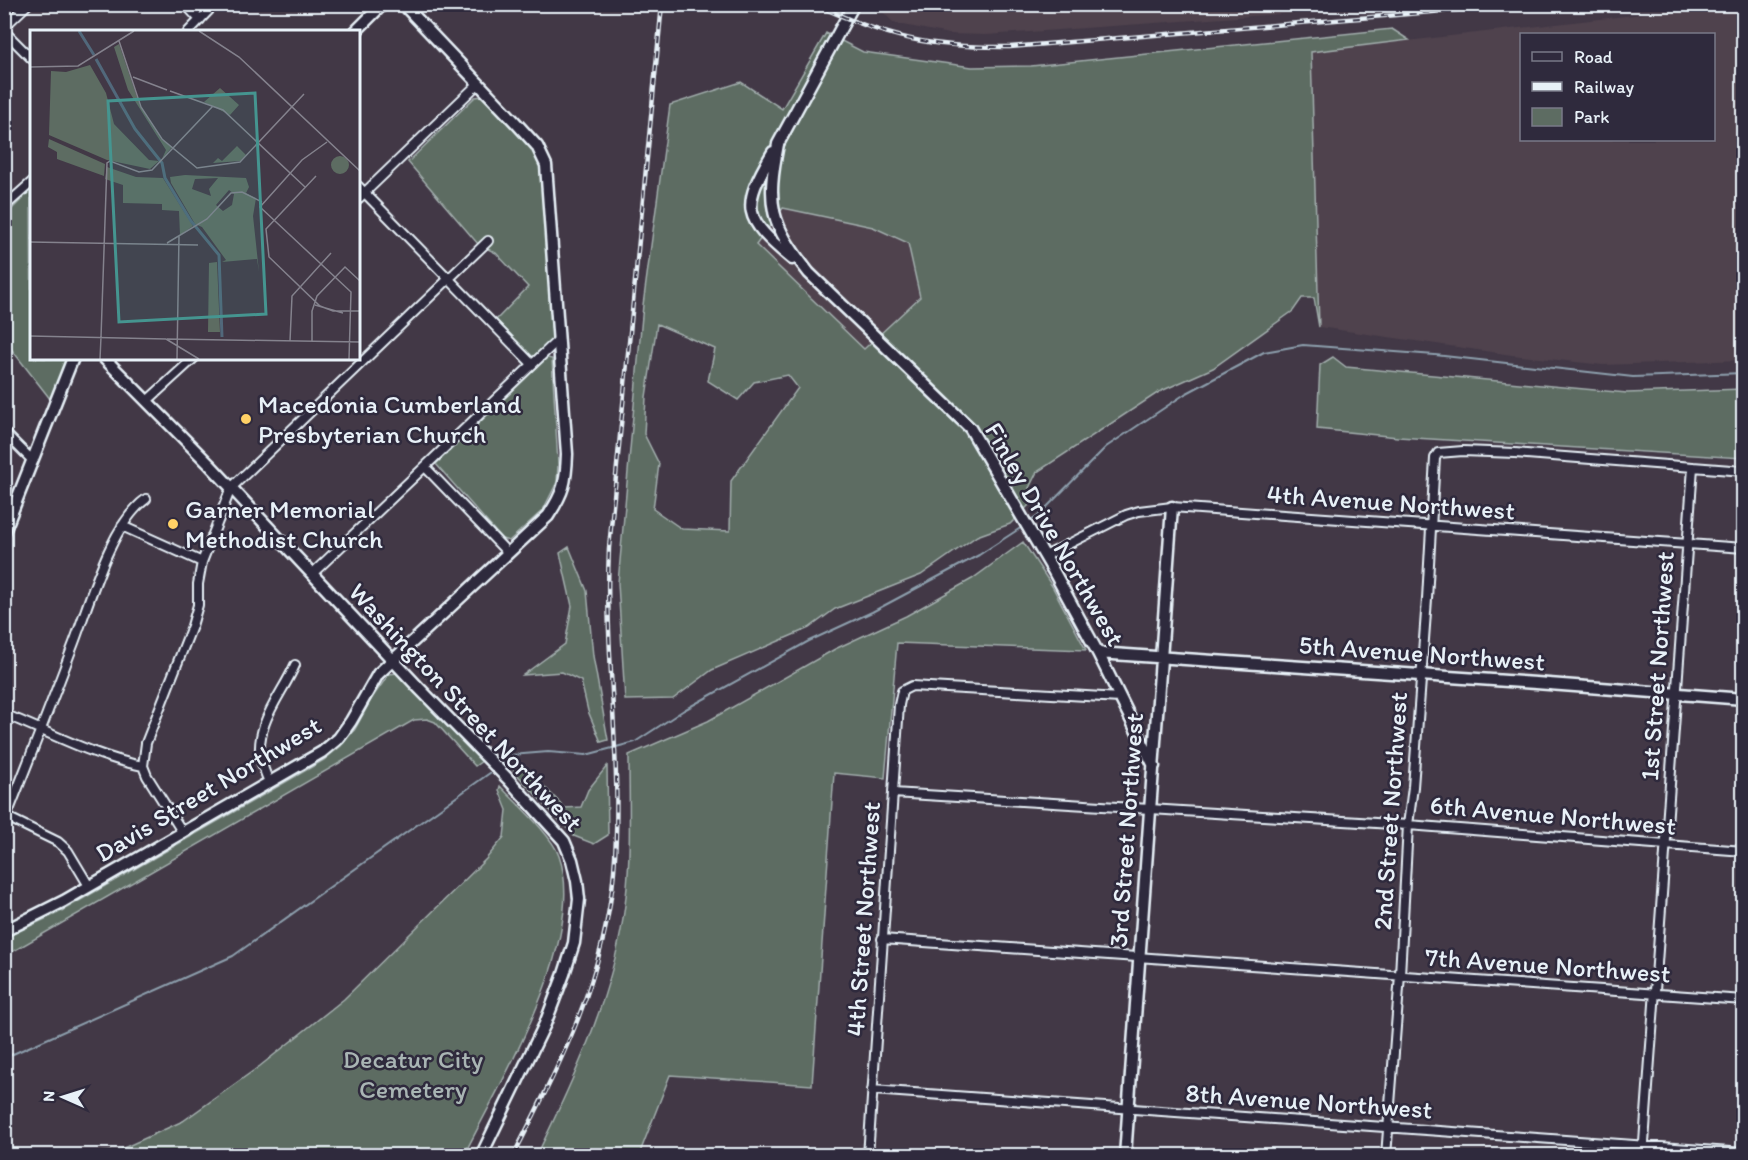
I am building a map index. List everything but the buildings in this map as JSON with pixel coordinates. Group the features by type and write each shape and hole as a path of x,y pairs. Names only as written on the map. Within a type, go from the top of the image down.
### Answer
{"street":[{"path":"28,4 4,29 30,57"},
{"path":"185,4 200,20"},
{"path":"190,30 215,4"},
{"path":"357,30 383,4"},
{"name":"Davis Street Northwest","path":"4,931 27,921 314,758 339,738 351,721 371,683 393,659 548,516 566,483 567,454 546,165 537,146 403,4"},
{"name":"Finley Drive Northwest","path":"854,4 756,184 750,204 755,224 768,239 809,273 970,428 1035,538 1098,653 1154,766"},
{"path":"479,83 361,192 532,364"},
{"name":"Finley Drive Northwest","path":"778,144 772,179 772,207 779,231 809,273"},
{"path":"4,207 30,184"},
{"path":"183,833 147,776 143,766 146,743 192,626 198,605 198,584 202,562 231,488 488,241"},
{"path":"312,574 558,340"},
{"path":"4,532 7,516 33,461 72,360"},
{"name":"Washington Street Northwest","path":"106,360 508,779 564,842 572,860 579,899 574,943 545,1024 481,1155"},
{"path":"147,401 192,360"},
{"path":"4,432 33,461"},
{"name":"2nd Street Northwest","path":"1386,1155 1400,975 1408,825 1413,787 1438,453 1443,451 1515,453 1743,471"},
{"path":"425,467 507,552"},
{"name":"1st Street Northwest","path":"1643,1155 1693,467"},
{"path":"89,886 68,851 58,842 6,820 104,562 122,526 136,506 146,499"},
{"name":"4th Avenue Northwest","path":"1045,556 1126,515 1149,509 1172,507 1743,548"},
{"name":"3rd Street Northwest","path":"1125,1155 1172,507"},
{"path":"122,526 202,562"},
{"name":"5th Avenue Northwest","path":"1098,653 1743,699"},
{"path":"269,782 261,761 260,745 264,725 295,665"},
{"name":"4th Street Northwest","path":"868,1155 882,939 902,692 907,688 1120,698"},
{"path":"4,714 127,763 143,766"},
{"name":"6th Avenue Northwest","path":"893,793 1150,807 1743,851"},
{"name":"7th Avenue Northwest","path":"882,939 1743,1000"},
{"name":"8th Avenue Northwest","path":"872,1090 1743,1153"}],"shaded area":[{"path":"1306,4 1307,12 987,35 949,34 894,23 876,5"},
{"path":"1721,5 1743,5 1743,360 1603,365 1512,355 1319,327 1311,52"},
{"path":"783,207 873,227 908,244 920,297 864,349 756,245"}],"green space":[{"path":"1392,29 1409,40 1311,52 1319,327 1314,298 1302,298 1293,311 1213,368 1159,392 1037,472 1029,488 1031,503 1010,524 977,536 921,575 835,609 809,628 712,670 673,699 625,700 618,583 643,305 670,105 741,82 782,109 826,33 863,52 972,67 1031,66","holes":["783,208 873,227 908,243 920,297 864,349 756,245","657,324 715,349 708,381 738,400 754,382 788,375 798,388 731,481 730,531 682,529 653,509 659,464 644,434 646,397"]},
{"path":"483,96 532,148 543,168 552,339 533,357 496,320 528,287 496,253 478,244 408,162 475,97"},
{"path":"30,191 30,360 68,360 51,400 5,341 5,216"},
{"path":"1333,357 1346,367 1627,393 1743,389 1743,458 1398,437 1317,429 1320,365"},
{"path":"547,358 552,359 557,482 543,510 509,541 502,539 436,464"},
{"path":"1023,542 1052,586 1086,650 897,643 885,778 834,773 812,1085 670,1075 639,1155 537,1155 589,1040 617,950 628,878 629,755 708,721 835,649 906,616 972,579"},
{"path":"569,547 587,591 593,656 608,740 601,742 588,711 581,681 562,672 523,675 565,644 572,606 560,553"},
{"path":"398,673 482,761 475,766 435,722 427,719 414,720 5,956 4,938 58,913 324,760 341,746 355,729 372,698 389,674"},
{"path":"523,765 565,808 581,807 588,790 607,766 608,835 594,844 574,836 512,769"},
{"name":"Decatur City Cemetery","path":"500,786 541,829 559,856 565,889 562,927 536,1008 499,1089 464,1155 69,1155 117,1151 183,1121 260,1066 344,999 486,859 504,837 507,810 499,790"}],"waterway":[{"path":"1029,522 1038,516 1106,447 1185,394 1264,352 1303,345 1435,355 1633,377 1744,373"},
{"path":"499,766 511,755 548,752 586,755 635,742 684,710 809,641 872,612 979,555 1022,527"},
{"path":"4,1058 233,956 494,770"}],"railway":[{"path":"513,1156 548,1087 578,1018 591,983 609,910 616,831 615,750 609,629 609,548 662,4"},
{"path":"815,4 864,25 910,39 982,47 1010,47 1529,4"}],"place":[{"name":"Macedonia Cumberland Presbyterian Church","path":"246,419"},
{"name":"Garner Memorial Methodist Church","path":"173,524"}]}
